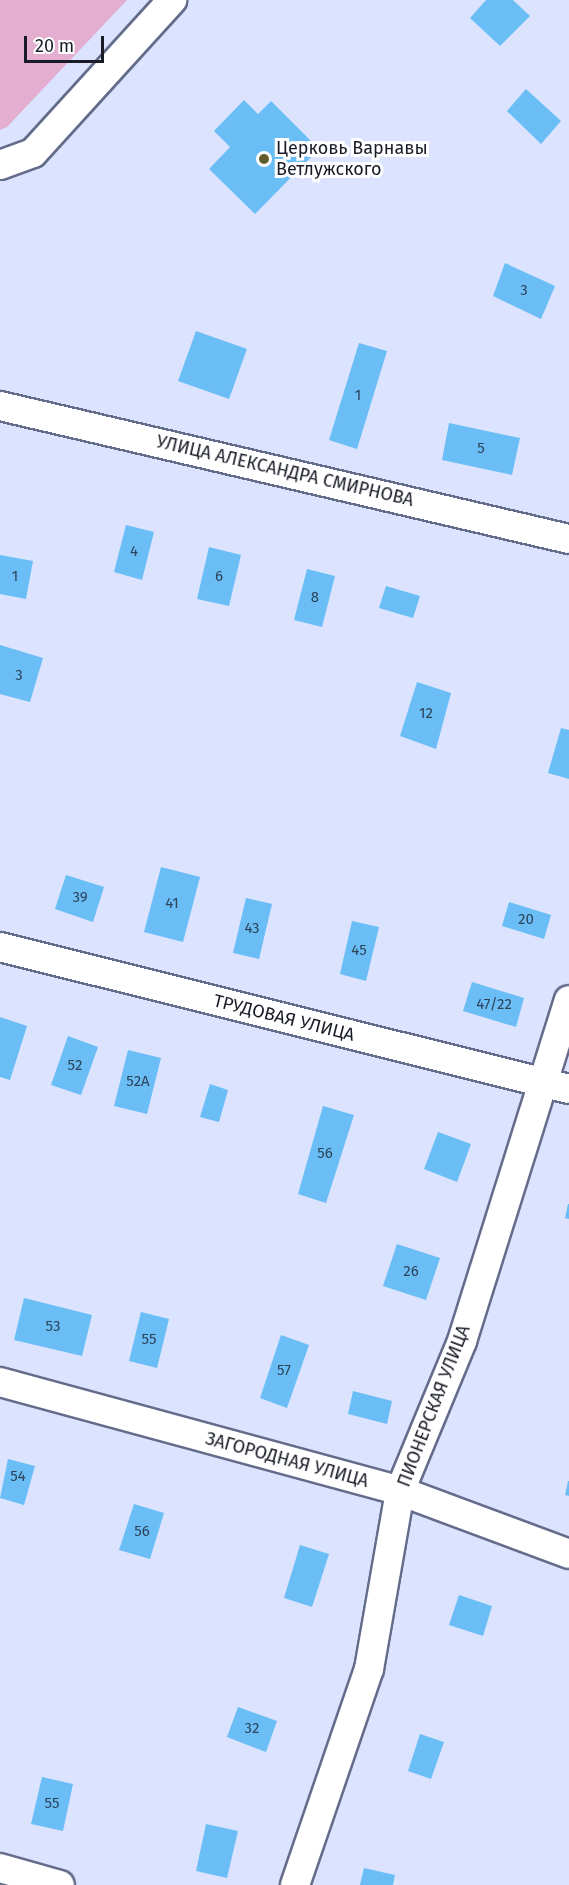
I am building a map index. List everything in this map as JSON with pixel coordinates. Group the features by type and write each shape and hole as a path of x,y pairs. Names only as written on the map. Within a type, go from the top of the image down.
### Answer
{"street":[{"path":"0,165 33,153 172,0"},
{"name":"УЛИЦА АЛЕКСАНДРА СМИРНОВА","path":"0,406 569,538"},
{"name":"ТРУДОВАЯ УЛИЦА","path":"0,947 557,1087"},
{"name":"ПИОНЕРСКАЯ УЛИЦА","path":"295,1885 369,1669 400,1491 462,1341 557,1087 569,1000"},
{"name":"ЗАГОРОДНАЯ УЛИЦА","path":"0,1382 400,1491 569,1554"},
{"path":"0,1868 60,1885"}],"shaded area":[{"path":"0,0 127,0 7,127 0,130"}],"building":[{"path":"486,0 513,0 530,16 500,46 470,18"},
{"path":"526,89 561,121 541,144 507,111"},
{"name":"Церковь Варнавы Ветлужского","path":"244,100 258,114 271,101 319,149 255,214 209,169 230,147 214,131"},
{"path":"505,263 555,286 541,319 493,296"},
{"path":"196,331 247,349 229,399 178,381"},
{"path":"359,343 387,351 357,449 329,440"},
{"path":"449,423 520,438 512,475 442,460"},
{"path":"126,525 154,532 142,580 114,572"},
{"path":"209,547 241,555 229,606 197,599"},
{"path":"0,555 33,561 26,599 0,594"},
{"path":"307,569 335,576 322,627 294,620"},
{"path":"386,586 420,596 413,618 379,608"},
{"path":"0,645 43,658 30,702 0,694"},
{"path":"417,682 451,693 436,749 400,736"},
{"path":"561,728 569,730 569,779 548,773"},
{"path":"161,867 200,877 183,942 144,932"},
{"path":"66,875 104,887 93,922 55,909"},
{"path":"246,898 272,904 259,959 233,953"},
{"path":"509,902 551,915 544,939 502,926"},
{"path":"352,921 379,927 366,981 340,974"},
{"path":"472,982 524,998 516,1027 463,1011"},
{"path":"0,1017 27,1026 10,1080 0,1077"},
{"path":"68,1036 98,1047 81,1095 51,1085"},
{"path":"128,1050 161,1058 147,1114 114,1106"},
{"path":"210,1084 228,1090 219,1122 200,1117"},
{"path":"323,1106 354,1115 326,1203 298,1194"},
{"path":"438,1132 471,1144 457,1182 424,1169"},
{"path":"569,1204 569,1219 565,1218"},
{"path":"397,1244 440,1258 426,1300 383,1286"},
{"path":"24,1298 92,1315 82,1356 14,1340"},
{"path":"141,1312 169,1319 157,1368 129,1361"},
{"path":"281,1335 309,1345 287,1408 260,1398"},
{"path":"353,1391 392,1401 387,1424 348,1414"},
{"path":"8,1459 35,1466 24,1505 0,1498"},
{"path":"569,1481 569,1496 565,1495"},
{"path":"134,1504 164,1513 150,1559 119,1550"},
{"path":"300,1545 329,1554 312,1607 284,1598"},
{"path":"459,1595 492,1606 483,1636 449,1625"},
{"path":"238,1707 277,1721 266,1752 227,1737"},
{"path":"420,1734 444,1742 431,1779 408,1771"},
{"path":"42,1777 73,1784 63,1831 31,1824"},
{"path":"206,1824 238,1831 227,1878 196,1871"},
{"path":"364,1868 395,1875 393,1885 360,1885"}],"place":[{"name":"Церковь Варнавы Ветлужского","path":"264,159"}]}
